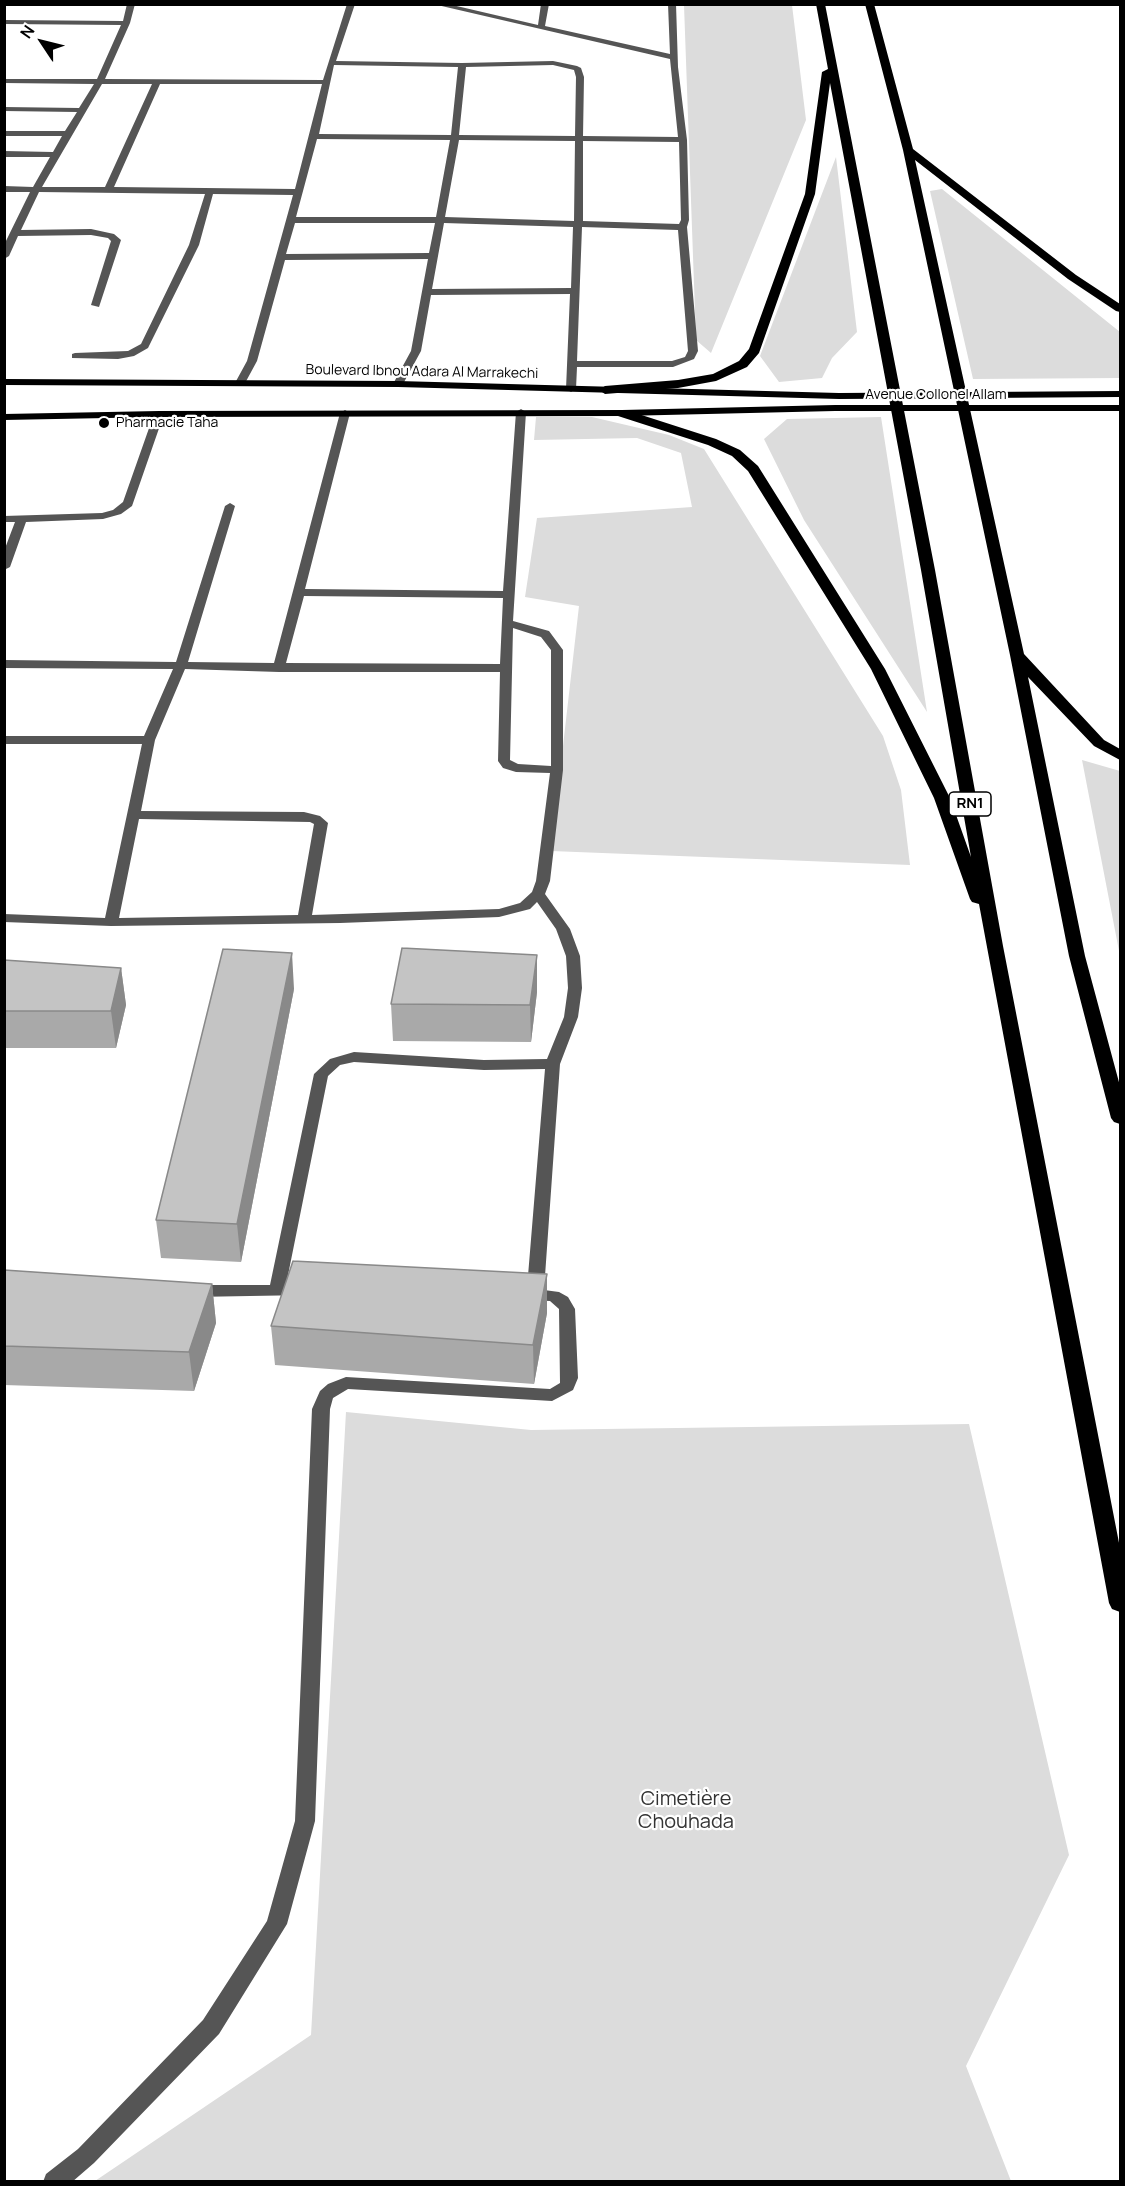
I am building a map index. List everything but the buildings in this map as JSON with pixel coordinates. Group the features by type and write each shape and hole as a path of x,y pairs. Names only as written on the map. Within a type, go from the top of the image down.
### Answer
{"highway":[{"name":"RN1","path":"820,4 1120,1603"},
{"path":"869,4 908,150 1017,655 1077,956 1120,1118"},
{"path":"605,390 678,384 716,376 743,364 755,350 810,194 825,102 824,87 831,62"},
{"path":"908,150 1072,277 1120,309"},
{"path":"622,413 712,442 736,453 753,469 878,669 942,798 995,946"},
{"path":"1017,655 1099,743 1120,755"}],"main road":[{"name":"Boulevard Ibnou Adara Al Marrakechi","path":"4,382 398,384 839,396"},
{"name":"Avenue Collonel Allam","path":"839,396 1120,394"},
{"name":"Avenue Collonel Allam","path":"622,413 835,408 1120,408"},
{"path":"4,417 159,414 622,413"}],"street":[{"path":"4,256 36,189 66,134 102,80 126,23 131,4"},
{"path":"240,383 252,361 314,136 331,63 351,4"},
{"path":"436,4 675,58"},
{"path":"541,28 545,4"},
{"path":"572,364 673,364 689,359 693,351 682,227 685,220 683,140 672,4"},
{"path":"4,22 126,23"},
{"path":"331,63 462,65 553,63 577,68 580,77 578,225 571,389"},
{"path":"398,384 416,351 454,138 462,65"},
{"path":"4,81 327,81"},
{"path":"109,189 157,81"},
{"path":"4,109 82,110"},
{"path":"4,134 66,134"},
{"path":"314,136 683,140"},
{"path":"4,154 56,155"},
{"path":"4,189 299,192"},
{"path":"75,356 118,356 131,354 144,346 194,245 210,190"},
{"path":"291,220 439,220 682,227"},
{"path":"15,233 90,232 111,236 116,240 96,305"},
{"path":"281,256 433,256"},
{"path":"426,292 575,291"},
{"path":"521,412 507,623 504,761 516,768 556,770"},
{"path":"279,668 345,413"},
{"path":"4,519 103,516 117,512 128,504 135,489 159,414"},
{"path":"111,922 149,740 180,665 230,506"},
{"path":"4,567 22,519"},
{"path":"298,592 510,595"},
{"path":"4,918 111,922 304,920 500,913 525,906 538,894 543,881 556,770 557,650 546,634 507,623"},
{"path":"4,664 279,668 505,668"},
{"path":"4,740 149,740"},
{"path":"134,815 304,816 315,819 321,823 304,920"},
{"path":"536,1294 553,1064 571,1017 575,988 573,956 563,929 538,894"},
{"path":"277,1291 321,1074 335,1062 354,1057 484,1065 553,1064"},
{"path":"182,1291 312,1292"},
{"path":"54,2181 86,2156 211,2027 277,1924 305,1821 321,1409 326,1395 334,1388 346,1383 552,1395 567,1386 570,1378 567,1309 562,1301 553,1296 512,1294"}],"green space":[{"path":"684,5 792,5 806,120 711,353 696,340"},
{"path":"836,157 857,332 832,358 822,378 779,382 760,356"},
{"path":"942,189 1120,332 1120,378 973,379 930,191"},
{"path":"536,417 592,417 669,435 704,449 883,736 901,790 910,865 551,851 579,606 525,597 537,518 692,507 681,453 637,438 534,440"},
{"path":"881,417 927,712 804,520 764,439 787,419"},
{"path":"1082,760 1120,771 1120,956"},
{"name":"Cimetière Chouhada","path":"346,1412 531,1430 969,1424 1069,1855 966,2066 1011,2181 95,2181 311,2035"}],"place":[{"name":"Pharmacie Taha","path":"104,423"}]}
